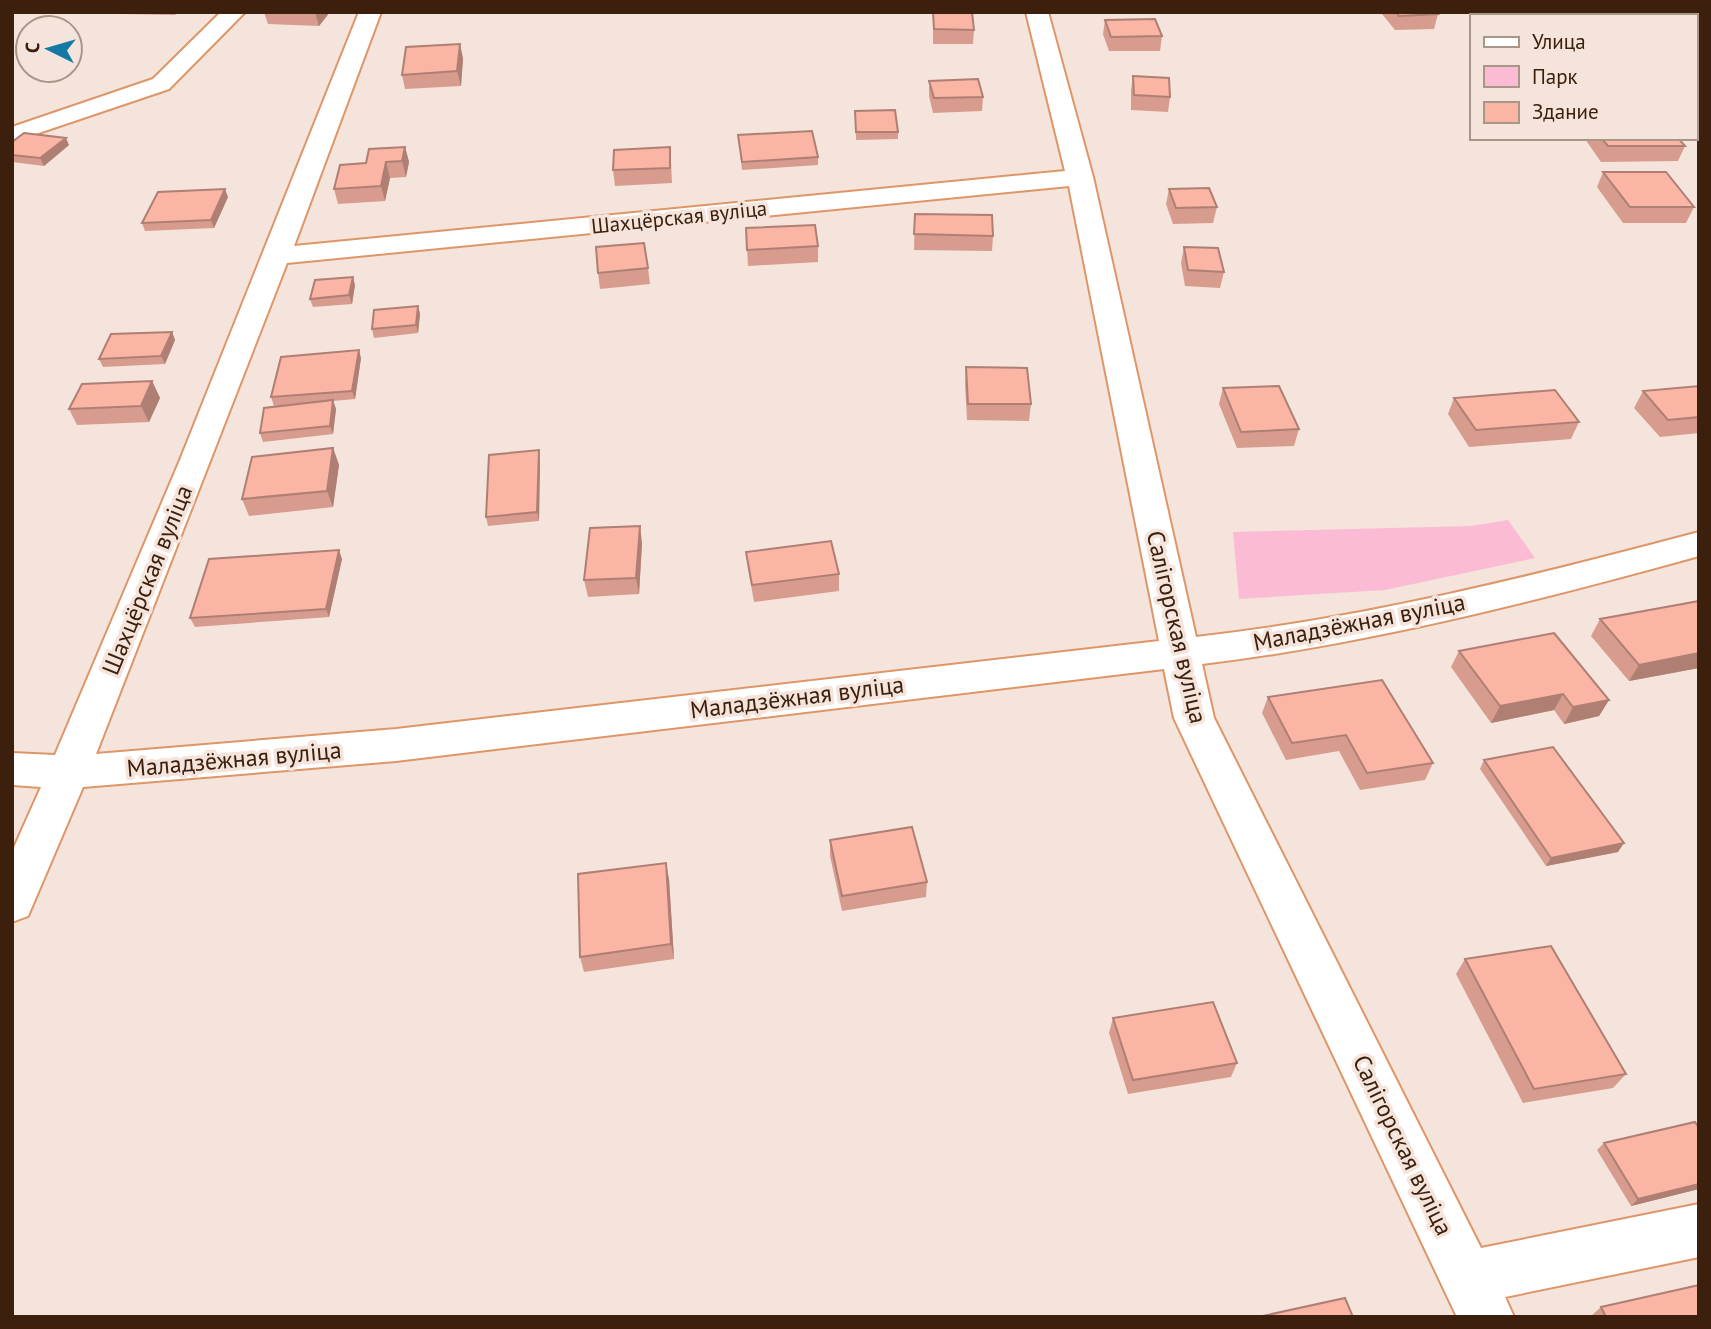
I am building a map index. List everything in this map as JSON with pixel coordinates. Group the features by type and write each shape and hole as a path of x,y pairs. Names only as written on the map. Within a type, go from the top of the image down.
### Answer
{"street":[{"path":"12,135 161,84 234,12"},
{"name":"Шахцёрская вуліца","path":"12,903 69,772 277,256 370,12"},
{"name":"Салігорская вуліца","path":"1037,12 1080,177 1194,718 1477,1297 1699,1230"},
{"name":"Шахцёрская вуліца","path":"277,256 1080,177"},
{"name":"Маладзёжная вуліца","path":"12,769 69,772 396,745 1280,641 1577,577 1699,544"}],"green space":[{"path":"1508,520 1535,558 1385,590 1239,599 1233,532 1471,526"}],"building":[{"path":"933,12 972,12 974,30 934,29"},
{"path":"1396,12 1436,12 1438,14 1399,16"},
{"path":"1155,19 1162,36 1111,37 1105,20"},
{"path":"1697,31 1699,31 1697,48"},
{"path":"460,44 457,71 402,75 406,47"},
{"path":"1133,76 1169,78 1170,97 1134,95"},
{"path":"978,79 983,97 934,98 929,81"},
{"path":"895,110 898,132 856,132 855,111"},
{"path":"812,131 818,157 742,162 738,135"},
{"path":"24,133 66,138 40,158 12,155 12,142"},
{"path":"1603,140 1680,140 1685,146 1608,146"},
{"path":"405,147 402,161 386,162 381,186 334,189 340,165 366,163 369,149"},
{"path":"670,147 670,168 613,170 614,150"},
{"path":"1603,172 1666,172 1694,207 1630,207"},
{"path":"1209,188 1217,207 1176,208 1169,189"},
{"path":"225,189 211,220 142,223 158,192"},
{"path":"915,214 992,215 993,236 914,234"},
{"path":"815,225 818,246 747,250 746,228"},
{"path":"644,243 648,268 598,273 596,247"},
{"path":"1184,247 1218,248 1224,272 1188,270"},
{"path":"353,277 349,295 310,299 315,280"},
{"path":"418,306 416,325 372,329 374,310"},
{"path":"172,332 161,356 99,359 111,334"},
{"path":"359,350 352,391 271,397 281,357"},
{"path":"966,367 1027,368 1031,404 968,404"},
{"path":"152,381 141,406 69,409 82,384"},
{"path":"1279,386 1299,429 1241,432 1223,388"},
{"path":"1699,386 1699,417 1668,420 1643,391"},
{"path":"1555,390 1579,422 1476,430 1454,398"},
{"path":"333,400 330,426 260,433 264,408"},
{"path":"333,448 327,491 242,499 252,457"},
{"path":"539,450 537,512 486,517 489,455"},
{"path":"640,526 636,578 584,580 590,528"},
{"path":"831,541 839,574 752,585 746,552"},
{"path":"339,550 326,609 190,618 209,559"},
{"path":"1699,601 1699,653 1639,665 1600,619"},
{"path":"1554,633 1609,700 1573,707 1563,694 1500,706 1459,651"},
{"path":"1382,680 1433,763 1367,773 1346,735 1292,743 1268,697"},
{"path":"1553,747 1624,843 1551,858 1484,760"},
{"path":"912,827 927,882 842,896 830,840"},
{"path":"666,863 671,944 580,957 578,874"},
{"path":"1551,946 1626,1074 1534,1089 1465,959"},
{"path":"1213,1002 1237,1063 1133,1080 1113,1018"},
{"path":"1695,1122 1699,1128 1699,1184 1638,1199 1604,1143"},
{"path":"1699,1285 1699,1317 1606,1317 1601,1307"},
{"path":"1345,1298 1353,1317 1258,1317"}]}
